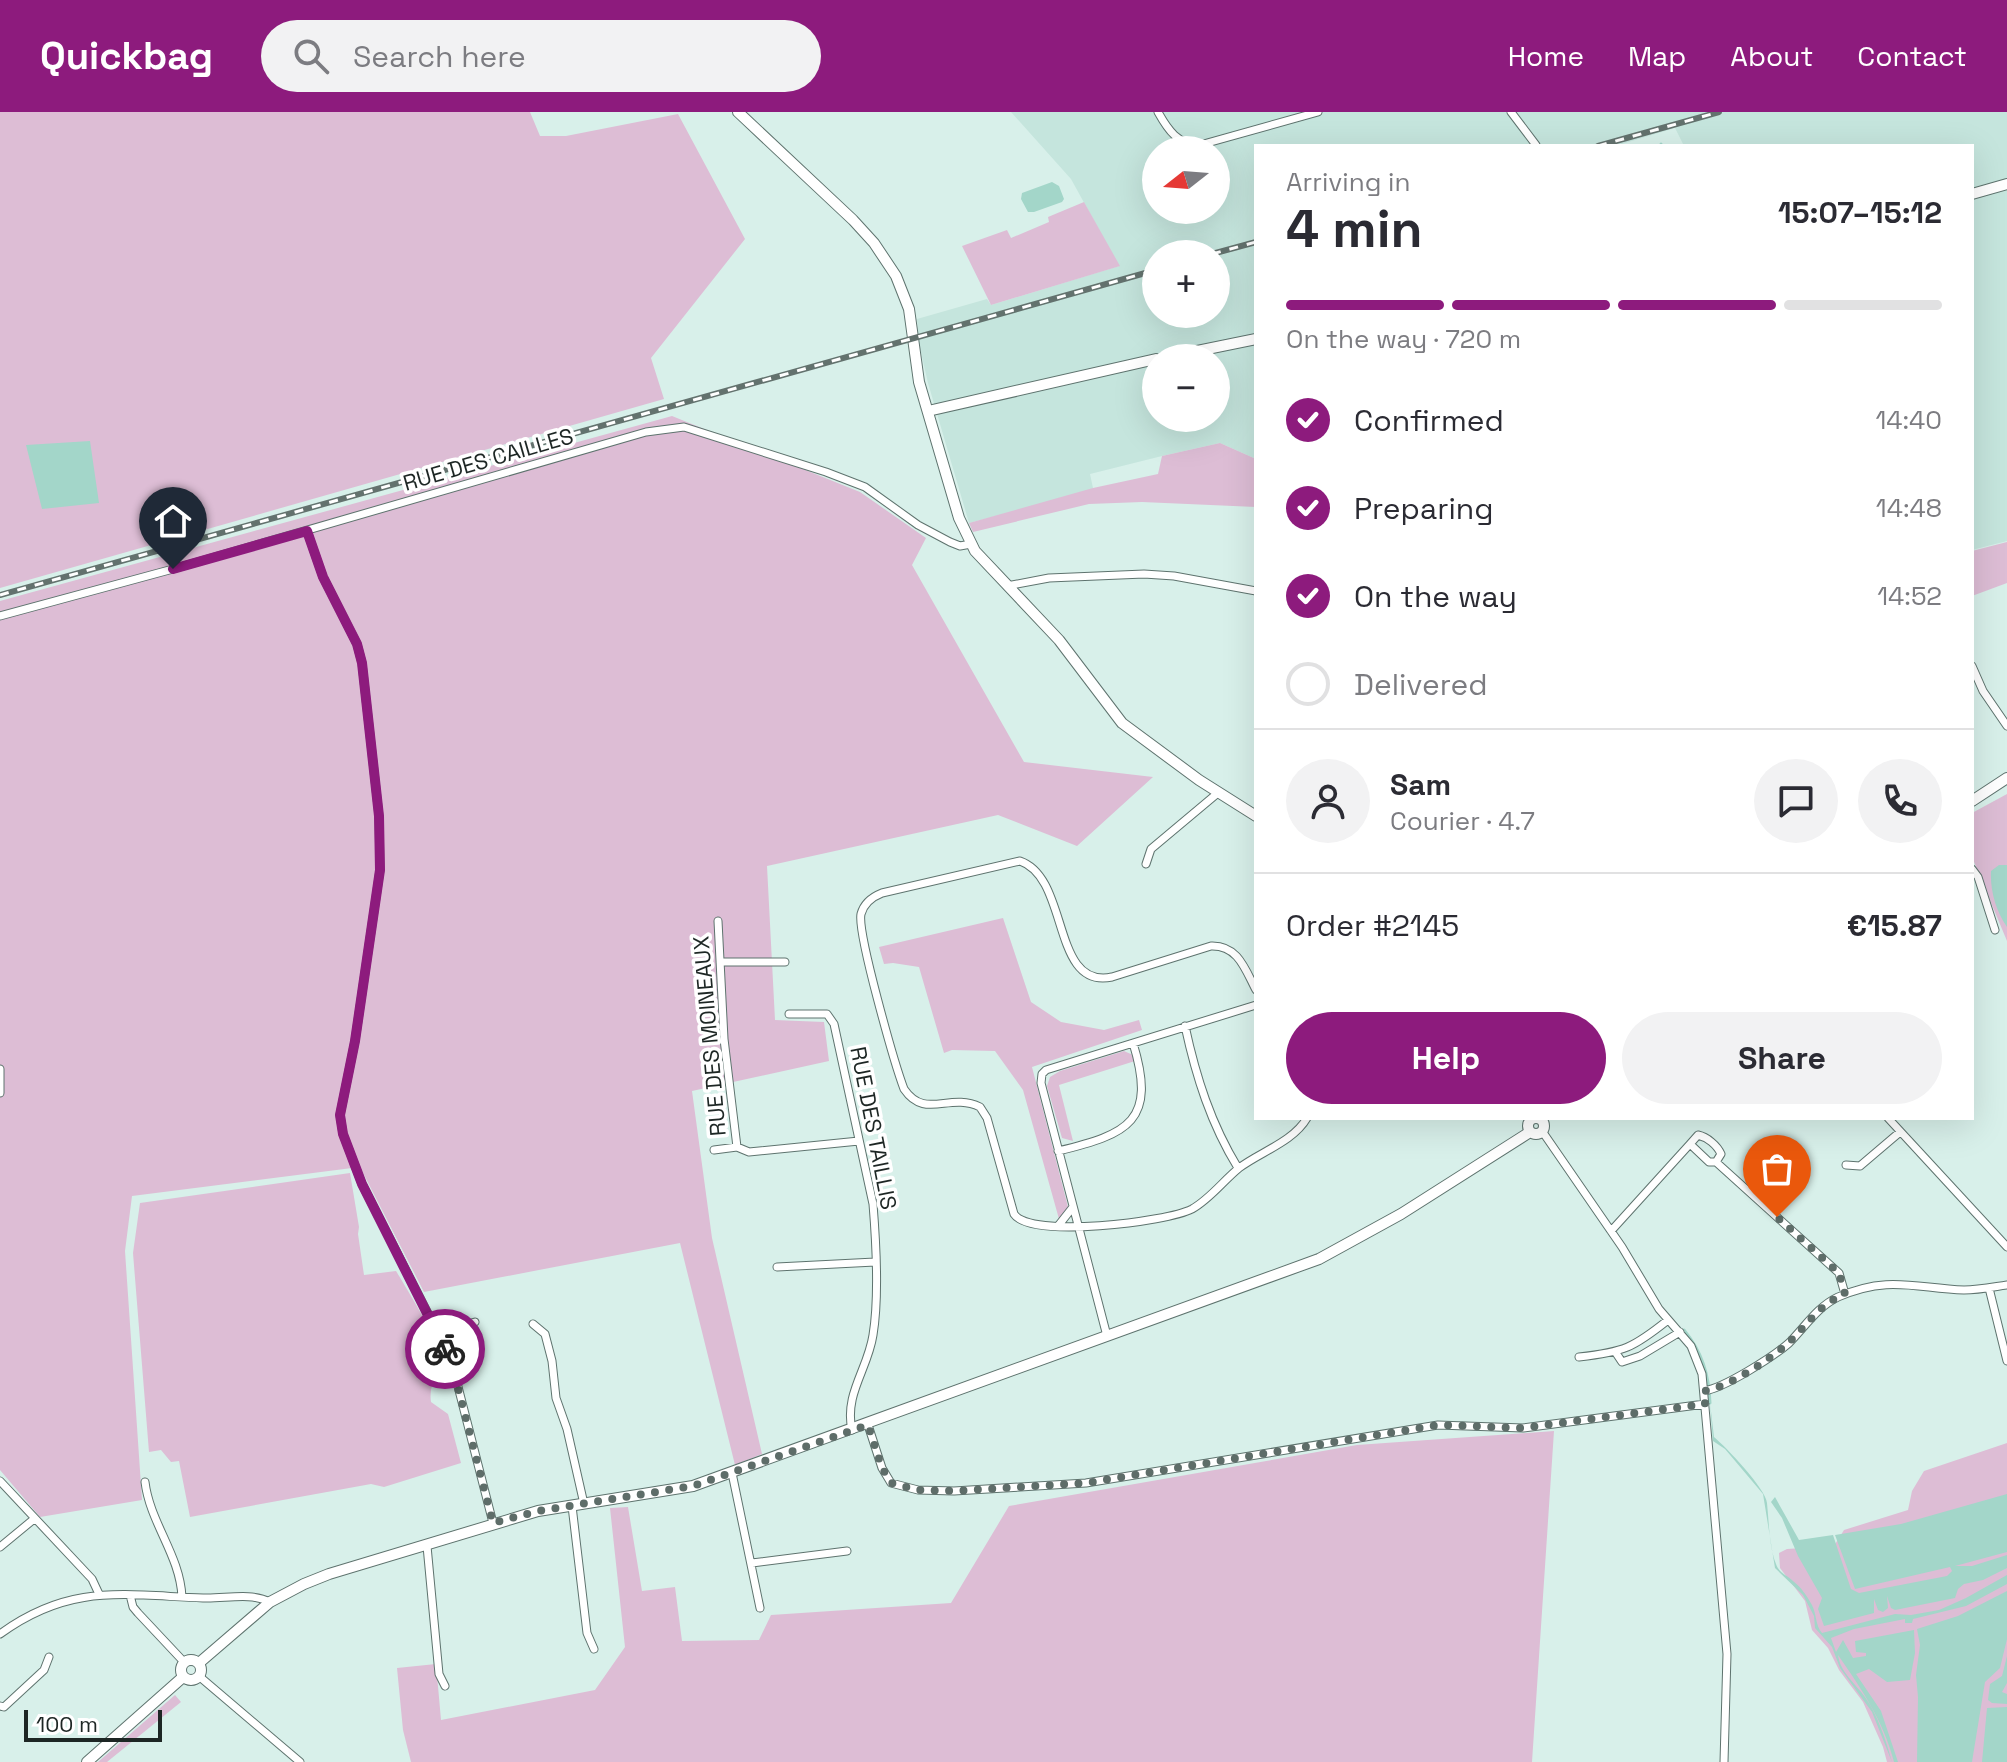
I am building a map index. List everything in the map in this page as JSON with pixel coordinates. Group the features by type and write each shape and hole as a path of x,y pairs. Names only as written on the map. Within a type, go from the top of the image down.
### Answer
{"main road":[{"path":"738,112 807,175 874,243 896,276 905,294 919,382 959,518 971,544 1059,640 1122,723 1159,753 1254,815"},
{"path":"1974,193 2007,184"},
{"path":"1230,344 1254,339"},
{"path":"928,411 1142,362"},
{"path":"1974,800 2007,778"},
{"path":"199,1663 270,1602 329,1574 538,1511 681,1489 732,1473 1319,1259 1401,1214 1536,1124"},
{"path":"190,1659 199,1663 202,1670 200,1677 192,1680 183,1677 184,1662 190,1659"},
{"path":"87,1762 183,1677"}],"street":[{"path":"1158,112 1174,136 1200,145 1318,112"},
{"path":"1511,112 1535,144"},
{"name":"RUE DES CAILLES","path":"0,616 646,432 678,427 710,434 865,487 937,536 960,546 971,544"},
{"path":"307,531 323,577 357,644 362,663 379,816 378,885 355,1041 340,1115 343,1134 362,1184 438,1333 457,1384 493,1523"},
{"path":"1007,586 1049,578 1144,574 1174,576 1254,591"},
{"path":"1974,671 1983,691 2007,726"},
{"path":"1146,864 1151,849 1219,792"},
{"path":"1254,986 1238,957 1219,946 1112,977 1095,979 1088,976 1071,956 1040,873 1020,861 873,898 861,915 868,958 901,1081 910,1098 919,1103 931,1106 957,1100 980,1107 987,1118 1017,1219 1023,1223 1095,1227 1190,1210 1238,1168 1297,1131 1305,1120"},
{"path":"1974,872 1995,930"},
{"name":"RUE DES MOINEAUX","path":"718,921 724,1039 737,1147"},
{"path":"720,962 785,962"},
{"path":"1107,1336 1041,1083 1042,1074 1046,1070 1254,1006"},
{"name":"RUE DES TAILLIS","path":"789,1014 827,1014 834,1024 873,1204 873,1335 850,1404 852,1430"},
{"path":"1185,1026 1200,1088 1218,1132 1238,1168"},
{"path":"1058,1151 1105,1139 1121,1131 1136,1113 1143,1080 1133,1043"},
{"path":"0,1069 0,1093"},
{"path":"1890,1120 2007,1247"},
{"path":"1536,1124 1611,1231 1648,1294 1691,1346 1708,1390 1705,1404 1727,1654 1724,1762"},
{"path":"1846,1165 1860,1166 1900,1132"},
{"path":"1611,1231 1698,1135 1706,1137 1719,1150 1721,1154 1716,1162"},
{"path":"714,1150 737,1147 749,1152 859,1141"},
{"path":"1690,1144 1709,1162 1716,1162 1839,1273 1845,1294"},
{"path":"1058,1226 1073,1207"},
{"path":"1084,1250 1095,1227"},
{"path":"777,1267 875,1262"},
{"path":"1708,1390 1785,1346 1824,1305 1845,1294 1905,1282 1945,1289 2007,1285"},
{"path":"1989,1288 2007,1361"},
{"path":"1579,1357 1616,1353 1638,1344 1668,1320"},
{"path":"438,1333 475,1322"},
{"path":"533,1324 545,1334 556,1398 567,1429 578,1505 587,1633 594,1649"},
{"path":"1616,1353 1622,1362 1640,1356 1680,1332"},
{"path":"868,1425 882,1468 891,1483 918,1490 954,1491 1086,1483 1438,1425 1523,1428 1705,1404"},
{"path":"732,1473 760,1608"},
{"path":"0,1481 92,1579 99,1594"},
{"path":"145,1482 150,1505 177,1567 182,1597"},
{"path":"0,1500 10,1493"},
{"path":"0,1547 34,1519"},
{"path":"427,1546 439,1674 445,1686"},
{"path":"752,1563 847,1551"},
{"path":"0,1634 47,1605 99,1594 222,1599 253,1596 270,1602"},
{"path":"130,1595 133,1607 184,1662"},
{"path":"0,1706 4,1707 44,1670 49,1657"},
{"path":"200,1677 300,1762"}],"shaded area":[{"path":"0,112 530,112 540,136 566,136 678,114 745,239 651,358 664,399 0,588"},
{"path":"1011,112 2007,112 2007,541 1974,549 1974,144 1683,144 1675,128 1622,144 1254,144 1254,458 1220,443 1162,456 1090,474 1091,491 969,523 928,383 917,319 987,299 991,305 1119,266 1071,179"},
{"path":"1052,182 1059,186 1064,199 1062,202 1028,212 1021,199 1022,193"},
{"path":"1084,202 1120,266 991,305 962,246 1007,230 1011,238 1049,222 1048,217"},
{"path":"672,416 860,492 926,538 912,565 1024,762 1153,777 1077,846 998,815 767,866 775,1020 824,1022 829,1061 692,1091 712,1238 762,1454 735,1465 680,1243 424,1292 360,1167 132,1196 125,1251 142,1500 40,1517 0,1470 0,601"},
{"path":"90,441 99,503 42,509 26,445"},
{"path":"1220,443 1254,458 1254,507 1142,502 1089,504 973,532 969,523 1093,488 1158,474 1162,456"},
{"path":"2007,542 2007,583 1974,595 1974,550"},
{"path":"2007,794 2007,941 1974,862 1974,812"},
{"path":"1999,865 2007,865 2007,927 1997,908 1992,886 1991,871"},
{"path":"1003,918 1031,1002 1061,1022 1104,1030 1139,1020 1142,1030 1032,1067 1068,1207 1059,1219 1023,1090 995,1051 952,1050 944,1053 919,967 884,964 879,947"},
{"path":"1124,1051 1133,1055 1135,1061 1059,1085 1073,1141 1062,1138 1047,1086 1050,1077"},
{"path":"350,1173 364,1275 396,1271 428,1326 440,1354 431,1388 431,1402 448,1414 461,1463 384,1487 371,1484 190,1517 179,1461 171,1462 161,1450 149,1452 133,1253 140,1203"},
{"path":"1710,1403 1714,1437 1745,1468 1760,1488 1765,1497 1770,1537 1763,1494 1725,1449 1713,1441"},
{"path":"1554,1431 1532,1762 411,1762 403,1730 397,1668 436,1664 441,1720 595,1690 625,1647 610,1508 628,1507 642,1591 675,1587 682,1641 759,1640 771,1615 951,1603 1009,1506 1357,1445"},
{"path":"2007,1443 2007,1762 1887,1762 1863,1702 1839,1670 1828,1648 1812,1630 1805,1601 1780,1568 1779,1553 1787,1549 1834,1546 1844,1530 1908,1510 1912,1491 1924,1471"},
{"path":"2007,1494 2007,1552 1955,1566 1972,1566 2007,1555 2007,1568 1983,1580 1964,1584 1955,1598 1895,1610 1891,1608 1887,1596 1888,1608 1883,1612 1878,1610 1874,1599 1874,1613 1824,1626 1818,1609 1822,1598 1771,1502 1775,1497 1799,1540 1833,1535 1851,1589 1859,1593 1947,1576 1952,1571 1950,1567 1855,1589 1835,1535 1901,1524"},
{"path":"1772,1551 1779,1570 1799,1586 1810,1602 1822,1633 1895,1614 1911,1615 1939,1610 2007,1575 2007,1584 1966,1606 1913,1619 1912,1623 1905,1623 1905,1619 1854,1629 1831,1638 1836,1652 1843,1640 1853,1658 1866,1656 1866,1653 1856,1652 1855,1641 1914,1630 1915,1653 1910,1680 1887,1682 1869,1669 1856,1674 1881,1711 1898,1762 1894,1762 1874,1712 1892,1762 1872,1712 1840,1668 1832,1647 1815,1628 1814,1616 1803,1595 1775,1568","holes":["1838,1655 1863,1693 1873,1710 1845,1672"]},
{"path":"2007,1591 2007,1639 2000,1668 1985,1682 1972,1762 1917,1762 1916,1675 1920,1645 1917,1629 1958,1616"},
{"path":"2007,1656 2007,1683 2002,1692 2007,1694 2007,1704 1992,1703 1988,1700 1990,1684 2002,1676"},
{"path":"175,1695 181,1702 107,1762 98,1762"},
{"path":"2007,1707 2007,1762 1982,1762 1987,1708"}],"waterway":[{"path":"1684,1330 1703,1364 1710,1403"}],"railway":[{"path":"1605,144 1719,112"},
{"path":"1230,249 1254,243"},
{"path":"0,595 1142,274"}],"way so far":[{"path":"445,1349 454,1371 493,1523 538,1511 693,1486 868,1425 882,1468 891,1483 902,1488 954,1491 1086,1483 1438,1425 1523,1428 1705,1404 1704,1391 1723,1385 1785,1346 1824,1305 1845,1294 1839,1273 1777,1217"}],"route":[{"path":"173,569 307,531 328,590 357,644 367,693 379,816 380,870 355,1041 340,1115 343,1134 362,1184 445,1349"}]}
